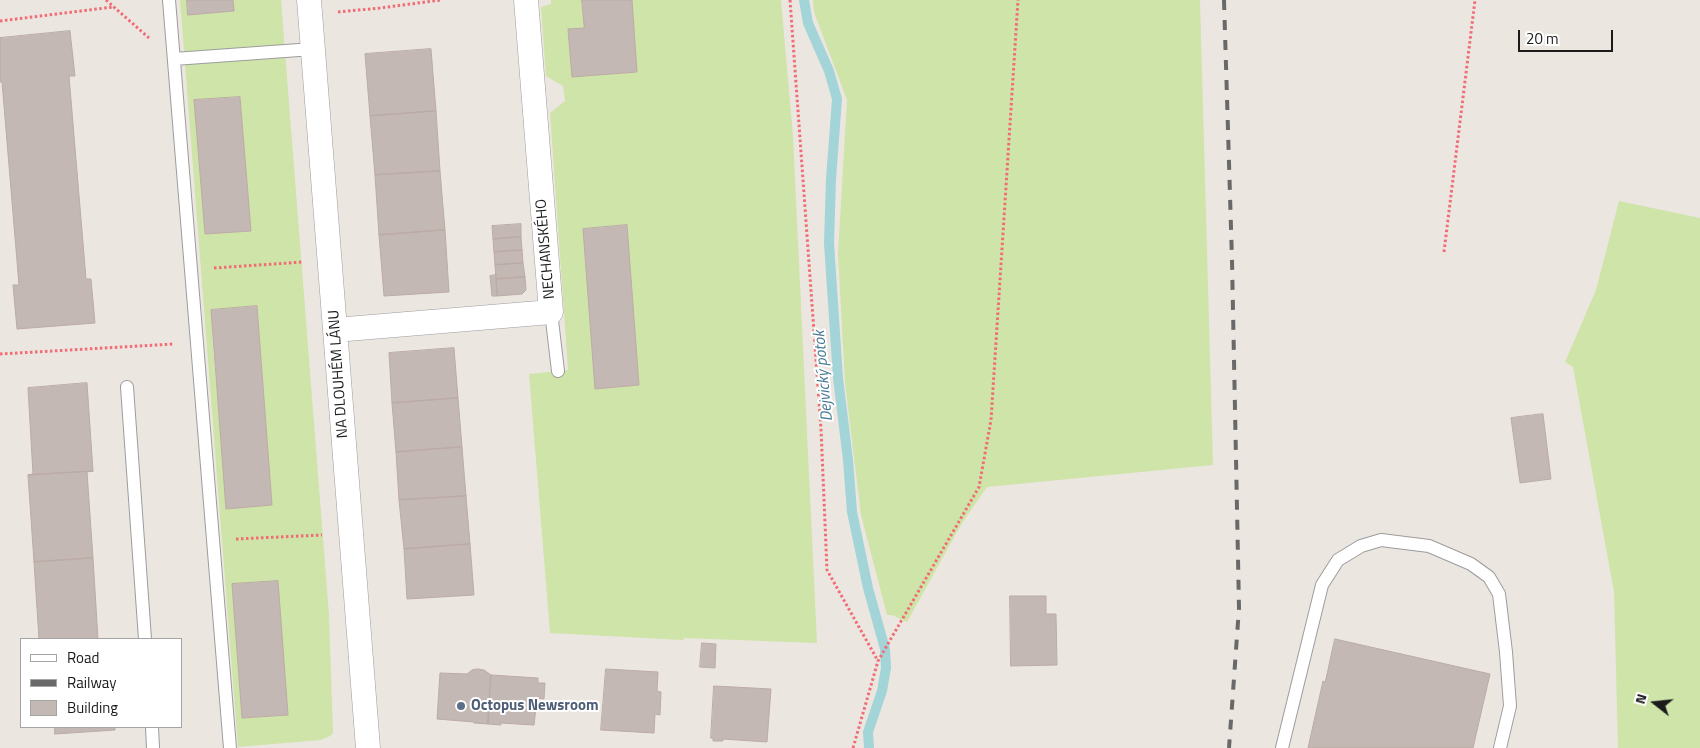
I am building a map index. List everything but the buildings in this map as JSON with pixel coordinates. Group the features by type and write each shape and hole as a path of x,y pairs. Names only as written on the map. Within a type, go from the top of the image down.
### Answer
{"street":[{"name":"NECHANSKÉHO","path":"335,330 551,312 526,0"},
{"name":"NA DLOUHÉM LÁNU","path":"310,7 368,748"}],"lane":[{"path":"169,0 230,748"},
{"path":"174,59 313,49"},
{"path":"551,312 558,370"},
{"path":"127,387 146,638"},
{"path":"1282,748 1322,585 1338,560 1361,546 1381,540 1430,546 1471,564 1489,577 1499,594 1510,706 1500,748"},
{"path":"152,728 153,748"}],"path":[{"path":"106,0 174,59"},
{"path":"310,7 380,8 441,0"},
{"path":"790,0 822,429 827,570 878,661"},
{"path":"853,748 878,661 978,487 991,420 1018,0"},
{"path":"1444,252 1475,0"},
{"path":"0,21 112,7"},
{"path":"191,270 306,262"},
{"path":"0,354 169,345"},
{"path":"213,540 326,535"}],"green space":[{"path":"180,0 187,0 189,15 233,11 233,0 281,0 329,615 333,733 321,740 238,747","holes":["240,97 251,231 205,234 195,100","257,306 272,505 227,509 211,310","232,584 288,715 242,718"]},
{"path":"551,0 582,0 584,28 569,29 573,77 637,72 632,0 781,0 793,136 817,643 684,638 683,640 550,633 529,374 568,370 550,113 565,101 563,86 546,76 541,7 551,4","holes":["627,225 639,385 596,389 583,229"]},
{"path":"813,0 1200,0 1213,465 987,487 962,523 907,622 892,615 887,615 861,515 845,383 838,254 847,100 814,12"},
{"path":"1619,201 1700,218 1700,748 1618,748 1614,592 1573,367 1565,362 1596,290"}],"waterway":[{"name":"Dejvický potok","path":"804,0 808,23 829,71 837,99 831,179 829,243 838,378 852,512 868,588 885,649 886,668 882,691 868,732 869,748"}],"railway":[{"path":"1224,0 1232,260 1239,608 1229,748"}],"place":[{"name":"Octopus Newsroom","path":"461,706"}]}
